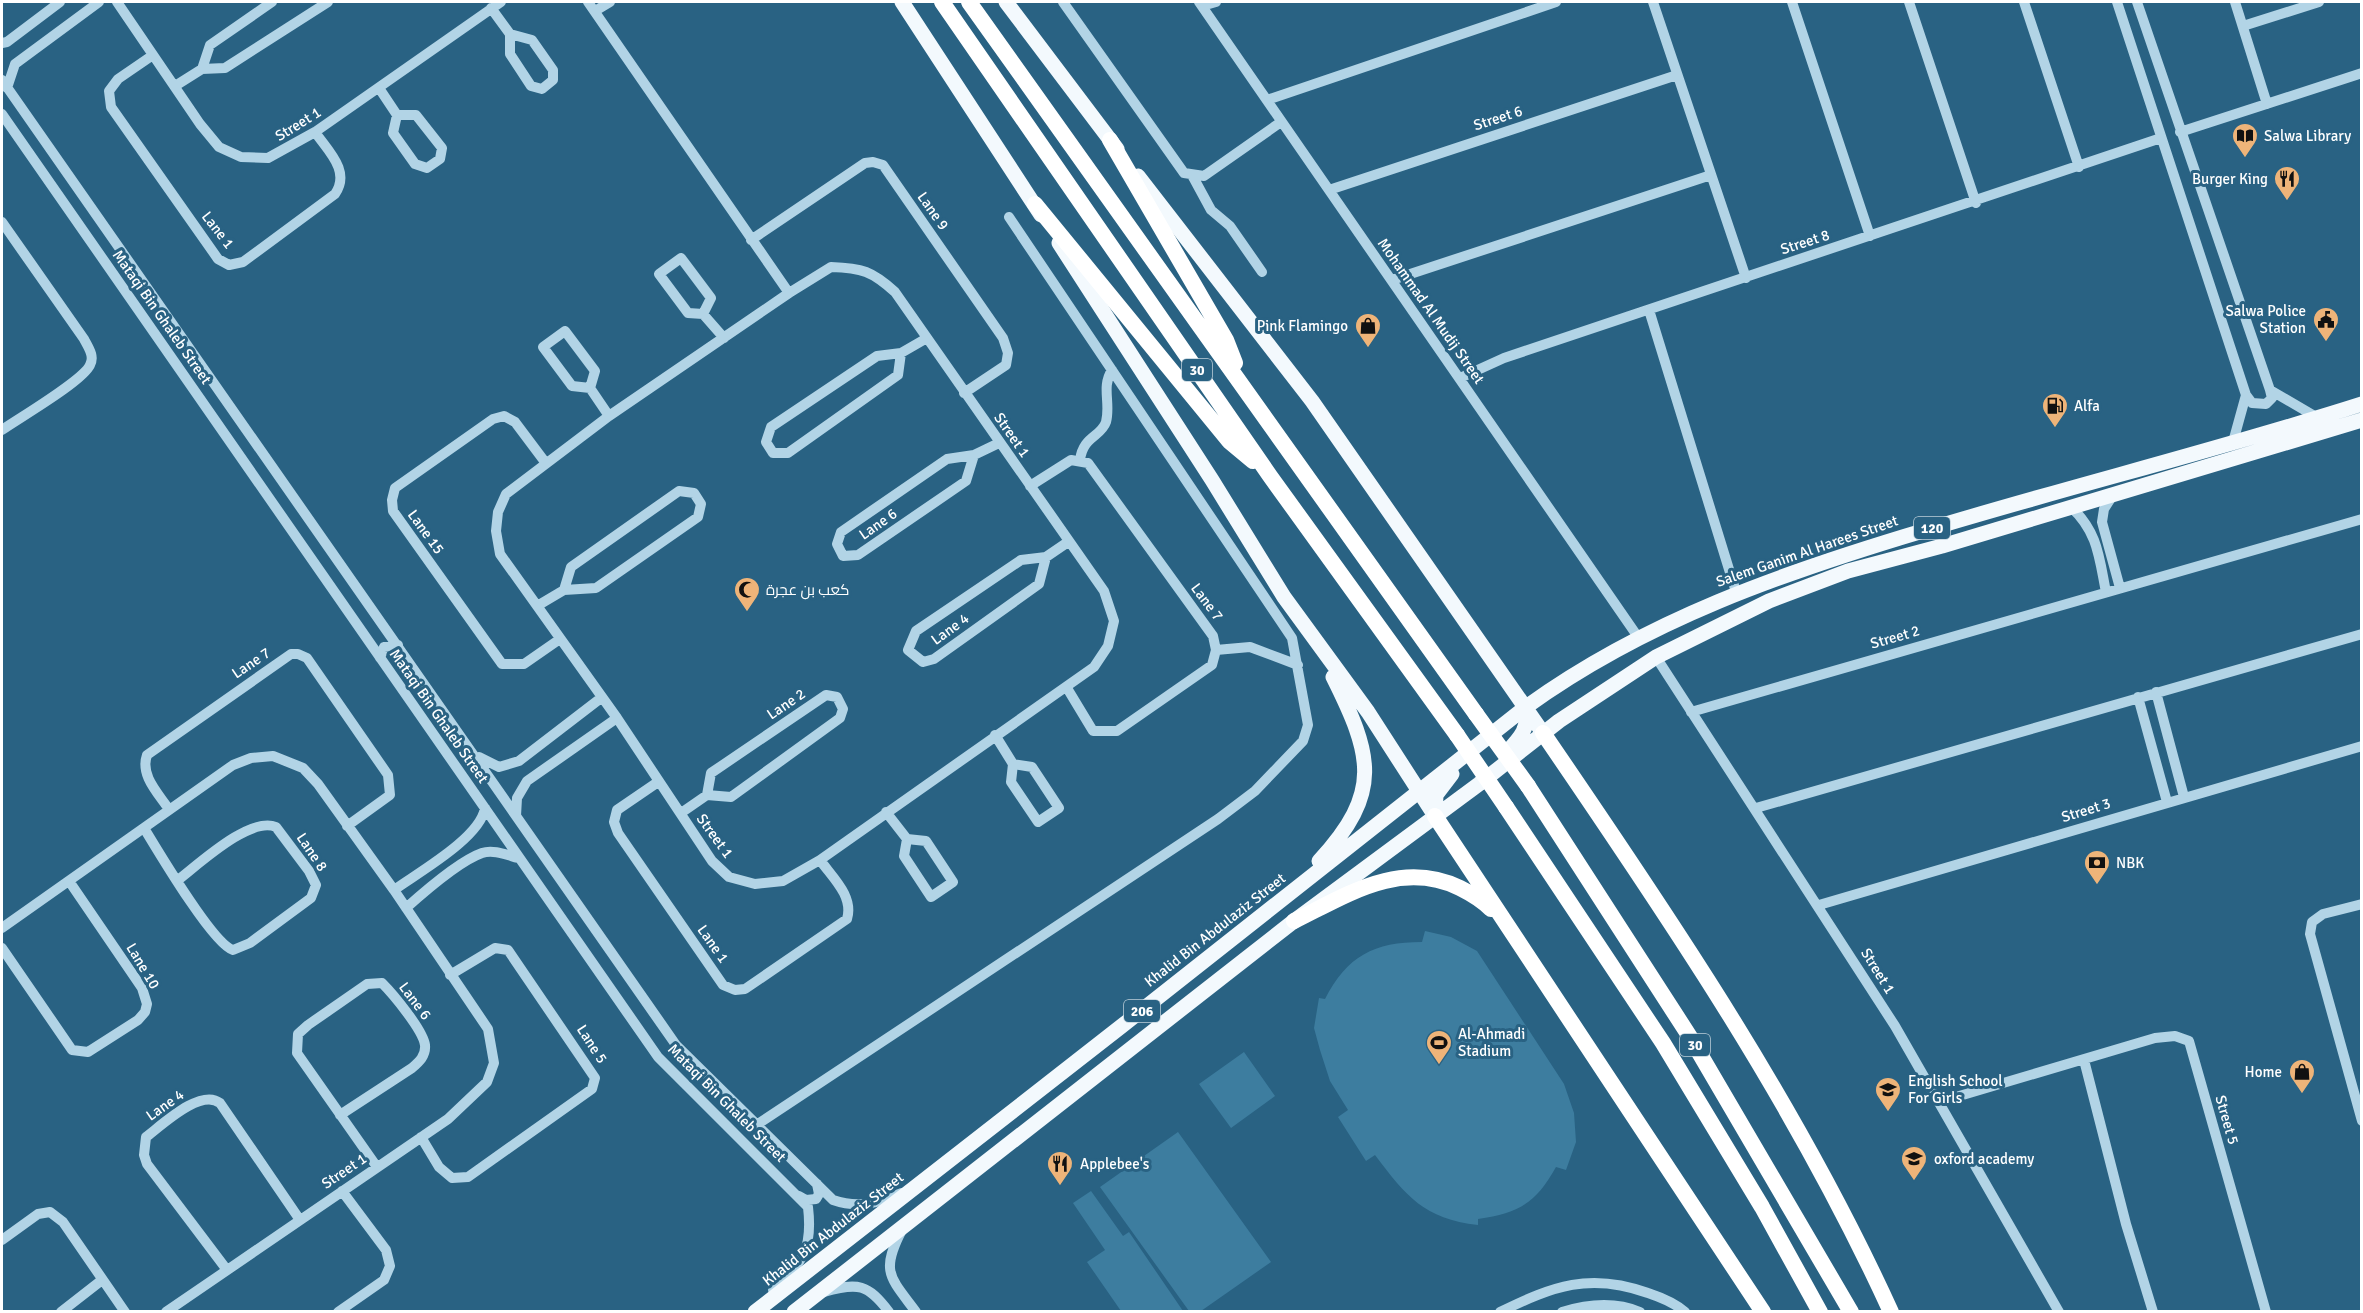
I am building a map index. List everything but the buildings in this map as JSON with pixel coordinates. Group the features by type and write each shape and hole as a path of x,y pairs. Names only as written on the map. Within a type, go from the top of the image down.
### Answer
{"highway":[{"name":"30","path":"942,2 1270,476 1457,735 1506,807 1663,1043 1762,1207 1820,1311"},
{"name":"30","path":"969,2 1528,786 1690,1036 1851,1311"},
{"path":"1110,140 1227,340 1243,384"},
{"path":"1035,204 1229,441 1270,476"},
{"path":"1543,733 1734,1019 1801,1132 1891,1311"},
{"path":"1435,816 1763,1311"},
{"path":"1294,921 1381,880 1416,876 1449,883 1477,896 1514,932"}],"main road":[{"path":"902,2 1035,204 1317,645 1368,711 1435,816"},
{"path":"1006,2 1312,401 1543,733"},
{"name":"Salem Ganim Al Harees Street","path":"1526,707 1583,667 1638,637 1736,592 1844,554 1937,526 2361,404"},
{"name":"120","path":"1543,733 1656,657 1713,627 1848,571 1942,546 2361,420"},
{"path":"1937,526 1933,538 1942,546"},
{"path":"1283,899 1343,835 1361,796 1364,754 1357,726 1317,645"},
{"path":"1479,784 1520,738 1527,722 1526,707"},
{"name":"Khalid Bin Abdulaziz Street","path":"753,1311 1123,1026 1526,707"},
{"path":"1435,816 1435,805 1440,788 1499,729"},
{"name":"206","path":"794,1311 1141,1043 1294,921 1479,784 1543,733"},
{"path":"1123,1026 1136,1025 1141,1030 1141,1043"}],"street":[{"path":"2,43 7,42 60,2"},
{"path":"4,84 15,64 99,2"},
{"name":"Street 1","path":"117,2 219,147 241,157 268,158 315,132 501,2"},
{"path":"202,69 210,45 272,2"},
{"path":"175,86 202,69 225,68 328,2"},
{"path":"588,2 789,293"},
{"path":"595,11 610,2"},
{"path":"1019,2 1020,22"},
{"path":"1063,2 1184,173 1204,176 1281,122"},
{"path":"1200,4 1216,2"},
{"path":"1267,100 1556,2"},
{"path":"1653,2 1746,278"},
{"path":"1792,2 1870,236"},
{"path":"1908,2 1976,203"},
{"path":"2024,2 2079,167"},
{"path":"2117,2 2246,395 2252,403 2266,404 2272,398 2270,390 2180,132 2138,2"},
{"path":"2235,2 2267,104"},
{"path":"2243,26 2319,2"},
{"name":"Mohammad Al Mudij Street","path":"1200,4 1638,637"},
{"path":"491,8 510,34 510,54 531,86 542,89 553,80 553,70 532,40 510,34"},
{"path":"2124,23 2130,17 2143,19"},
{"name":"Lane 1","path":"153,55 113,85 109,91 111,107 218,259 229,265 243,262 336,194 342,185 343,173 315,132"},
{"path":"2180,132 2361,73"},
{"name":"Street 6","path":"1329,190 1677,75"},
{"name":"Mataqi Bin Ghaleb Street","path":"4,84 676,1045 833,1200 850,1206 873,1204 917,1186"},
{"path":"379,88 397,115 393,133 415,164 427,168 440,159 442,148 416,115 397,115"},
{"name":"Mataqi Bin Ghaleb Street","path":"2,114 658,1057 808,1207 809,1242 802,1262 753,1311"},
{"name":"Street 8","path":"1460,378 1504,358 1976,203 2161,138"},
{"name":"Lane 9","path":"752,240 865,163 873,162 883,165 1003,338 1008,353 1006,365 964,393"},
{"path":"1192,175 1211,210 1230,226 1262,272"},
{"path":"1392,280 1711,175"},
{"path":"79,225 87,228 94,225 96,217"},
{"path":"758,1124 1208,825 1255,791 1304,741 1308,725 1292,638 1009,217"},
{"path":"2,222 84,339 92,355 90,366 72,383 2,430"},
{"path":"98,251 100,242 112,239"},
{"path":"703,314 711,298 681,258 659,274 688,313 703,314 724,338"},
{"name":"Street 1","path":"831,267 876,274 895,292 1104,591 1114,621 1108,646 1094,667 1067,688 996,735 820,860 783,881 755,884 729,877 712,861 617,718 500,554 496,531 498,512 506,494 545,462 789,293 831,267"},
{"path":"1649,310 1736,592"},
{"path":"590,388 595,371 565,331 543,347 572,386 590,388 609,416"},
{"path":"901,353 898,375 788,453 773,453 766,442 771,428 877,356 901,353 927,338"},
{"path":"1030,486 1071,460 1080,460 1082,447 1106,424 1108,406 1105,380 1112,370"},
{"path":"2270,390 2318,418"},
{"path":"2233,442 2246,395"},
{"name":"Lane 15","path":"545,462 515,422 504,416 493,419 395,488 392,500 393,511 502,664 524,664 560,639"},
{"name":"Lane 6","path":"974,455 966,481 858,555 843,556 837,544 841,532 946,459 974,455 999,443"},
{"name":"Lane 7","path":"1080,460 1088,464 1214,636 1216,650"},
{"path":"537,606 564,590 596,588 698,517 701,504 694,493 679,491 571,567 564,590"},
{"path":"2113,495 2104,509 2102,522 2120,588"},
{"path":"2071,507 2086,521 2095,537 2106,592"},
{"name":"Street 2","path":"1691,712 2361,519"},
{"name":"Lane 4","path":"1046,557 1039,584 934,659 923,662 908,650 916,631 925,624 1022,560 1046,557 1068,542"},
{"path":"363,633 370,635 376,632 379,618"},
{"path":"1755,808 2361,634"},
{"path":"380,658 384,647 398,645"},
{"path":"1067,688 1094,731 1117,731 1212,665 1216,650 1250,647 1298,665"},
{"name":"Lane 7","path":"168,808 146,776 144,764 147,754 291,654 298,654 307,658 388,775 390,795 347,826"},
{"name":"Street 1","path":"1656,657 1819,905 1939,1102 2059,1311"},
{"path":"2156,692 2184,797"},
{"name":"Lane 2","path":"826,695 837,697 843,708 840,718 731,797 707,795 711,773 826,695"},
{"path":"474,753 485,762 499,766 519,761 601,698"},
{"path":"2138,698 2167,802"},
{"path":"516,816 517,798 527,781 617,718"},
{"path":"996,735 1013,764 1011,782 1038,822 1059,808 1032,766 1013,764"},
{"name":"Street 3","path":"1819,905 2361,746"},
{"name":"Street 1","path":"2,928 144,828 168,808 233,765 251,758 273,756 303,768 318,784 394,890 488,1029 494,1062 487,1082 448,1119 166,1311"},
{"name":"Lane 1","path":"658,782 617,810 614,822 618,832 723,985 735,990 745,989 847,919 850,911 848,899 820,860"},
{"path":"681,813 707,795"},
{"path":"394,890 474,831 483,818 485,808"},
{"path":"886,812 907,839 926,841 953,882 931,897 904,856 907,839"},
{"name":"Lane 8","path":"144,828 178,880 219,941 232,950 250,943 311,898 316,885 309,871 276,827 269,824 250,827 178,880"},
{"path":"406,908 431,886 483,853 499,853 518,858"},
{"name":"Lane 10","path":"2,948 72,1050 88,1052 138,1020 145,1012 147,1004 142,988 69,881"},
{"path":"2361,904 2323,914 2312,922 2310,934 2361,1122"},
{"path":"577,939 588,948 597,948 599,940 595,927"},
{"name":"Lane 5","path":"421,1137 439,1167 452,1178 468,1177 592,1089 595,1078 508,950 495,948 450,975"},
{"path":"601,974 604,964 610,961 619,962"},
{"name":"Lane 6","path":"340,1115 412,1068 420,1061 424,1053 422,1036 382,983 367,984 298,1034 297,1053 340,1115 377,1167"},
{"name":"Street 5","path":"1939,1102 2155,1038 2175,1036 2189,1041 2266,1311"},
{"path":"2084,1060 2126,1224 2153,1311"},
{"name":"Lane 4","path":"227,1270 147,1164 144,1155 146,1137 199,1099 215,1099 220,1103 300,1220"},
{"path":"799,1196 806,1200 816,1199 819,1194 817,1183"},
{"path":"338,1311 384,1280 390,1266 386,1250 342,1191"},
{"path":"2,1240 38,1214 50,1212 63,1222 125,1311"},
{"path":"905,1223 889,1254 890,1273 914,1309"},
{"path":"61,1311 102,1280"},
{"path":"1500,1311 1544,1290 1578,1282 1623,1284 1659,1297 1685,1311"},
{"path":"813,1295 846,1285 864,1287 876,1294 889,1311"},
{"path":"894,1311 903,1303 914,1309"},
{"path":"1562,1311 1589,1304 1613,1305 1640,1311"}],"shaded area":[{"name":"Al-Ahmadi Stadium","path":"1425,931 1451,937 1477,951 1564,1084 1574,1113 1576,1142 1566,1170 1556,1167 1541,1189 1525,1204 1505,1213 1478,1219 1478,1225 1459,1222 1430,1211 1407,1194 1375,1155 1366,1161 1338,1117 1348,1110 1330,1081 1314,1028 1319,998 1325,999 1343,972 1353,962 1376,949 1390,945 1422,942"},
{"path":"1244,1052 1275,1096 1231,1128 1199,1084"},
{"path":"1178,1132 1271,1262 1201,1311 1189,1311 1100,1187"},
{"path":"1091,1191 1123,1236 1129,1232 1183,1311 1121,1311 1087,1262 1105,1250 1073,1203"}],"place":[{"name":"Salwa Library","path":"2245,159"},
{"name":"Burger King","path":"2287,202"},
{"name":"Salwa Police Station","path":"2326,343"},
{"name":"Pink Flamingo","path":"1368,349"},
{"name":"Alfa","path":"2055,429"},
{"name":"كعب بن عجرة","path":"747,613"},
{"name":"NBK","path":"2097,886"},
{"name":"Al-Ahmadi Stadium","path":"1439,1066"},
{"name":"Home","path":"2302,1095"},
{"name":"English School For Girls","path":"1888,1113"},
{"name":"oxford academy","path":"1914,1182"},
{"name":"Applebee's","path":"1060,1187"}]}
